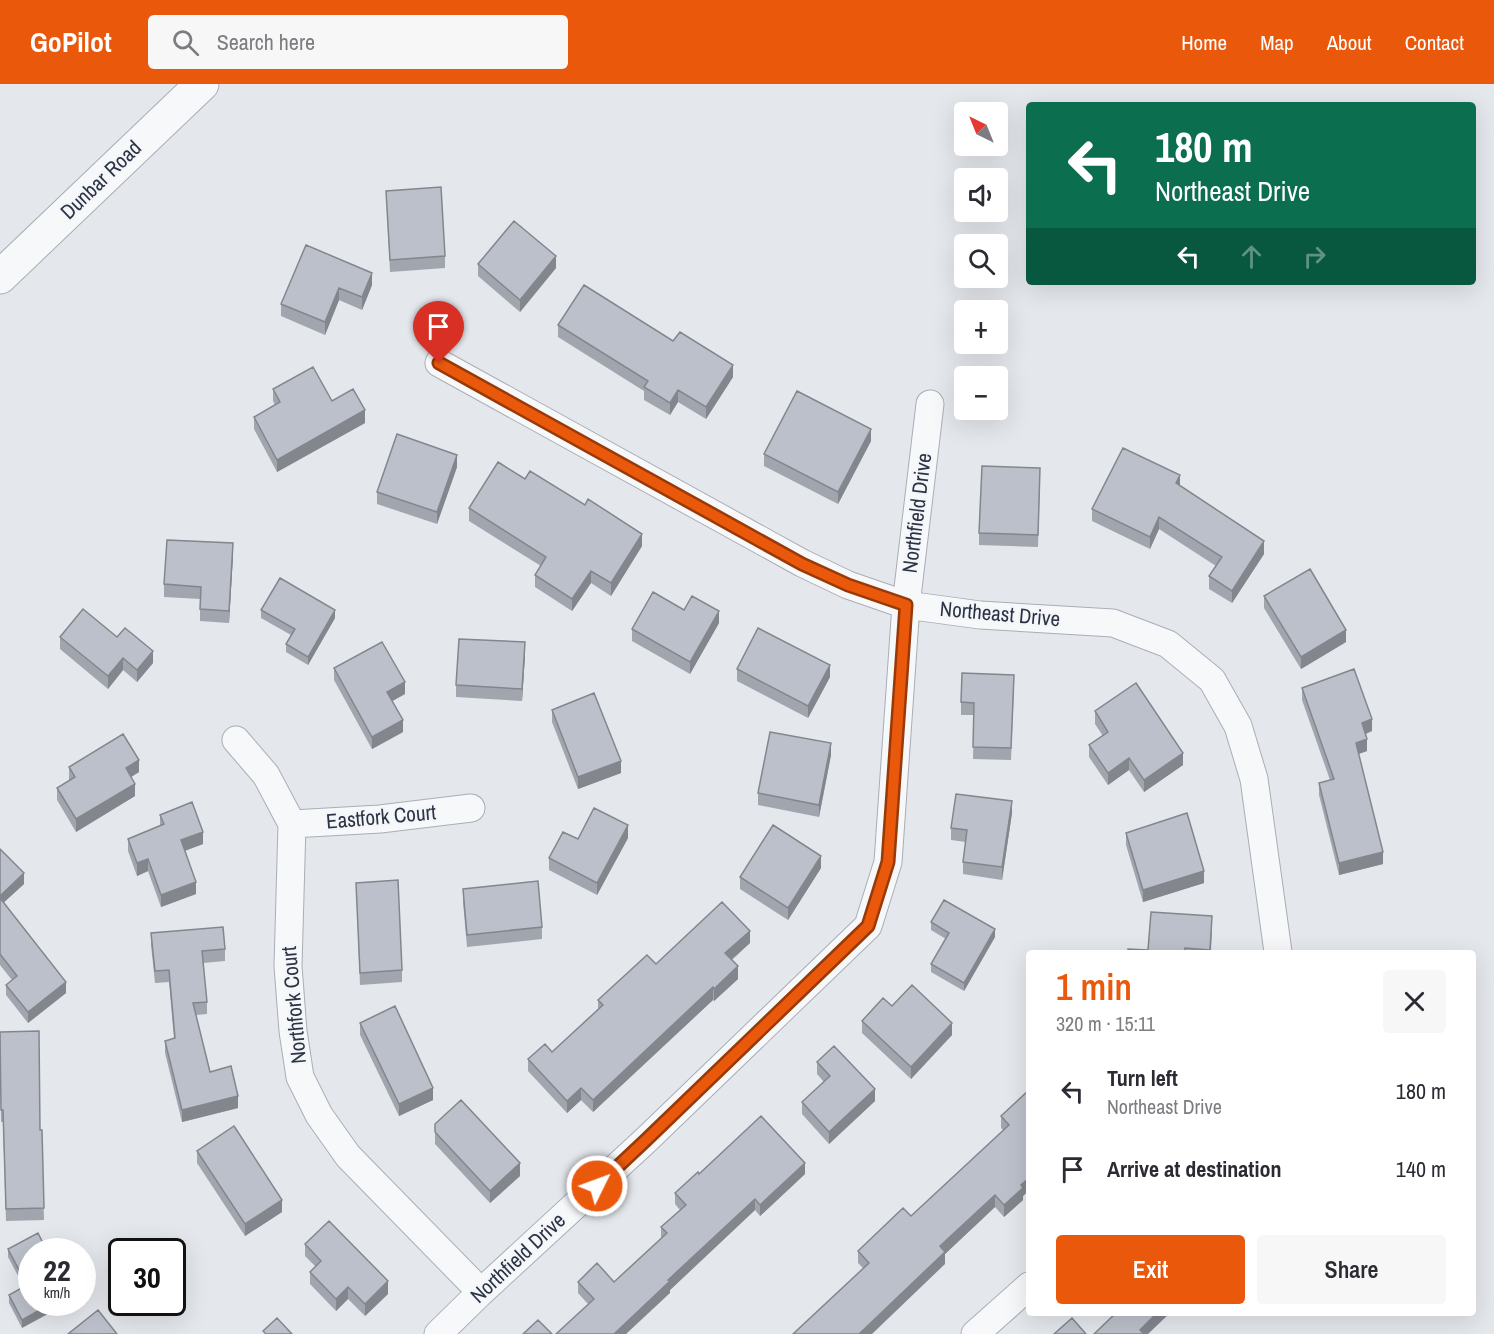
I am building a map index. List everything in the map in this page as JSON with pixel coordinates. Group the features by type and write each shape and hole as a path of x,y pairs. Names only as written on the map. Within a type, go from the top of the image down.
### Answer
{"street":[{"name":"Dunbar Road","path":"0,277 202,84"},
{"name":"Northeast Drive","path":"439,363 802,564 848,585 906,605 980,615 1113,623 1168,644 1212,680 1238,726 1254,778 1278,950"},
{"name":"Northfield Drive","path":"438,1334 646,1140 868,926 888,862 906,605 930,404"},
{"name":"Northfork Court","path":"236,740 266,775 292,824 288,966 293,1031 300,1077 319,1115 348,1156 481,1292"},
{"name":"Eastfork Court","path":"292,824 380,819 471,808"},
{"path":"975,1334 1026,1289"}],"building":[{"path":"441,187 445,256 390,260 386,191"},
{"path":"514,221 556,256 520,300 478,264"},
{"path":"306,245 372,273 362,297 339,288 325,322 281,304"},
{"path":"584,285 673,341 680,332 733,365 706,407 678,390 670,403 644,387 648,381 558,325"},
{"path":"313,367 332,401 353,389 365,410 277,460 254,417 280,402 273,389"},
{"path":"797,391 871,429 838,492 764,454"},
{"path":"397,434 457,455 437,512 377,492"},
{"path":"1123,448 1180,475 1176,483 1264,541 1232,591 1209,576 1222,557 1159,517 1150,537 1092,509"},
{"path":"498,462 525,479 530,471 585,505 588,499 642,534 611,583 591,571 572,599 535,575 546,557 469,508"},
{"path":"982,466 1040,468 1038,535 979,533"},
{"path":"167,540 233,543 229,611 200,609 201,587 164,584"},
{"path":"1310,569 1346,630 1301,657 1264,596"},
{"path":"280,578 335,610 308,657 286,644 295,629 261,610"},
{"path":"653,592 684,610 692,596 719,611 690,662 632,629"},
{"path":"83,609 117,637 125,628 153,651 137,670 123,658 108,676 60,637"},
{"path":"758,628 830,665 808,706 737,669"},
{"path":"459,639 525,642 522,689 456,685"},
{"path":"382,642 405,682 387,692 403,720 372,737 334,668"},
{"path":"1354,669 1372,719 1362,723 1367,739 1356,743 1383,852 1339,863 1319,783 1334,779 1302,688"},
{"path":"962,673 1014,675 1011,748 973,747 974,703 961,702"},
{"path":"1136,683 1183,753 1144,780 1129,758 1108,773 1089,745 1108,732 1095,711"},
{"path":"594,693 621,761 578,777 552,710"},
{"path":"770,732 831,743 819,805 758,793"},
{"path":"123,734 139,760 126,768 135,784 76,819 57,788 75,777 69,767"},
{"path":"956,794 1012,801 1002,867 963,862 967,830 951,828"},
{"path":"192,802 203,832 181,840 196,882 161,895 148,859 137,863 128,839 164,824 160,815"},
{"path":"594,808 628,825 597,883 549,858 563,832 578,839"},
{"path":"1187,813 1204,871 1143,890 1126,833"},
{"path":"773,825 821,856 788,908 740,877"},
{"path":"0,849 24,873 0,896"},
{"path":"398,880 402,970 360,973 356,883"},
{"path":"538,881 542,927 467,935 463,889"},
{"path":"0,898 66,982 28,1012 6,985 17,976 0,954"},
{"path":"944,900 995,929 964,983 931,964 949,933 931,922"},
{"path":"722,902 750,931 725,953 738,966 593,1100 581,1088 567,1101 528,1059 545,1044 552,1052 603,1005 598,1000 647,955 656,964"},
{"path":"1151,912 1212,916 1210,950 1185,948 1184,950 1148,950"},
{"path":"223,927 225,949 202,951 207,1002 193,1003 210,1072 231,1066 238,1096 182,1110 165,1041 175,1038 169,970 155,971 151,933"},
{"path":"912,985 952,1023 911,1067 862,1021 883,998 892,1006"},
{"path":"395,1006 433,1088 399,1104 360,1023"},
{"path":"39,1031 44,1208 6,1209 0,1032"},
{"path":"834,1046 875,1089 829,1132 802,1102 830,1076 817,1062"},
{"path":"1026,1093 1026,1181 1021,1185 1023,1188 1004,1205 995,1195 940,1246 945,1252 859,1334 793,1334 869,1263 858,1251 903,1208 911,1216 1009,1125 1001,1116"},
{"path":"461,1100 520,1163 490,1191 435,1132 435,1124"},
{"path":"761,1116 805,1163 760,1205 755,1199 614,1334 556,1334 594,1299 578,1282 597,1263 614,1282 667,1233 661,1227 686,1205 675,1193 698,1172 699,1174"},
{"path":"234,1126 282,1200 245,1224 197,1151"},
{"path":"329,1221 388,1281 365,1304 348,1287 336,1299 310,1272 321,1261 305,1244"},
{"path":"38,1233 40,1238 29,1238"},
{"path":"18,1244 18,1268 8,1249"},
{"path":"18,1290 18,1312 9,1295"},
{"path":"98,1310 117,1334 68,1334 90,1316 96,1316"},
{"path":"1113,1316 1154,1316 1140,1330 1144,1334 1094,1334"},
{"path":"277,1318 292,1334 266,1334 263,1331"},
{"path":"1072,1318 1086,1334 1054,1334"},
{"path":"538,1320 552,1334 523,1334"}],"route":[{"path":"439,363 802,564 848,585 906,605 888,862 868,926 597,1186"}]}
